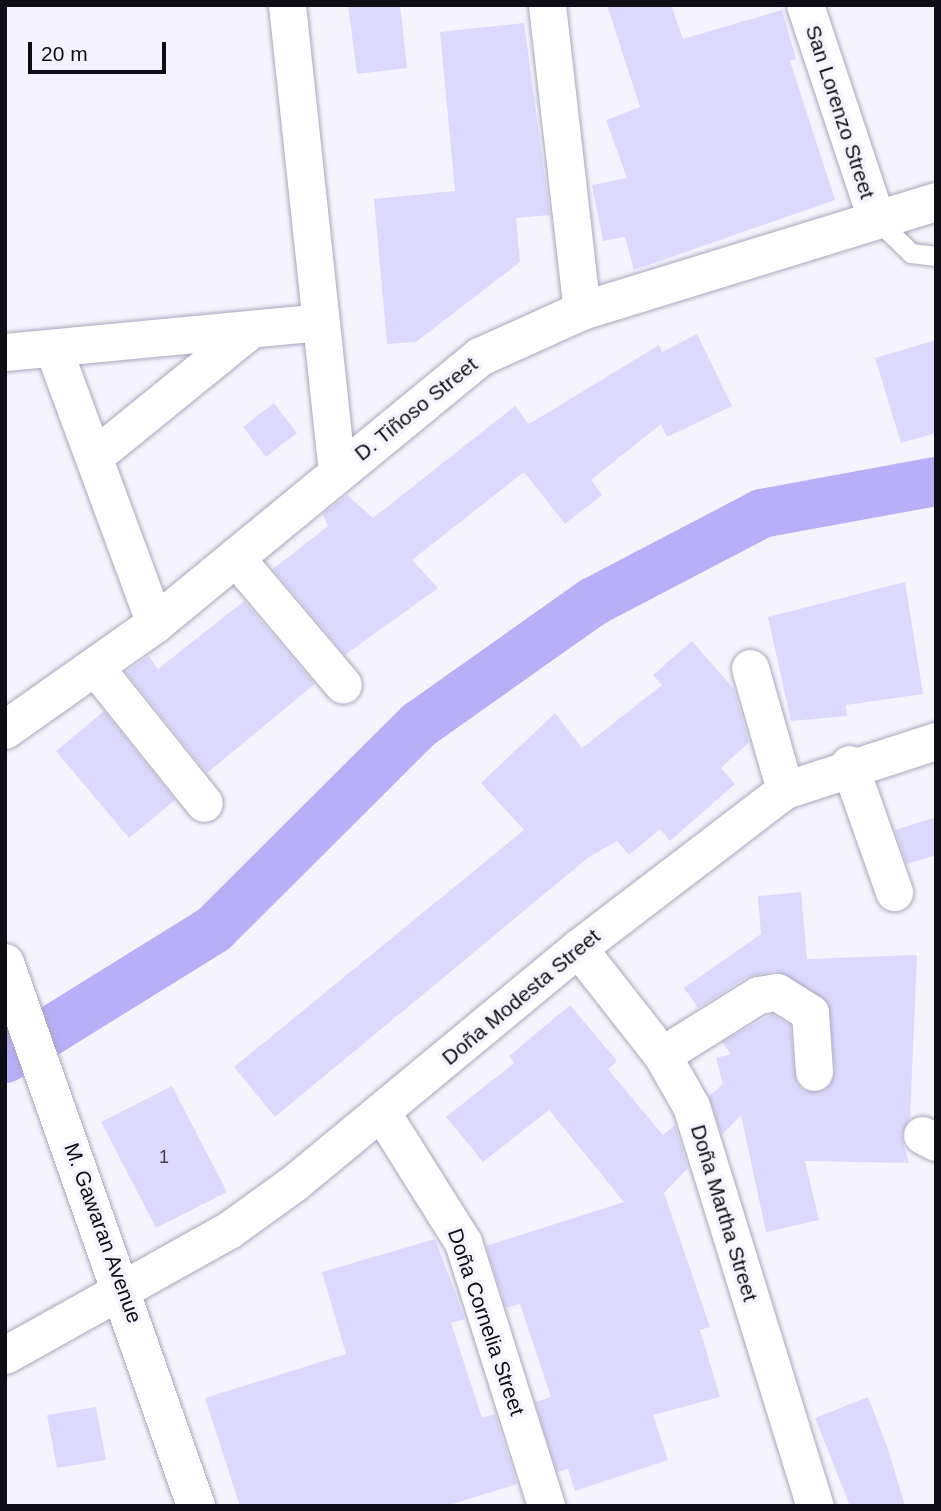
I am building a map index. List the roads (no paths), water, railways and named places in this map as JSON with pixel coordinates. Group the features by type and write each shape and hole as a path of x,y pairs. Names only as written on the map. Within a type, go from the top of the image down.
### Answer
{"street":[{"path":"287,5 337,472"},
{"path":"547,5 582,311"},
{"name":"San Lorenzo Street","path":"805,5 876,219"},
{"name":"D. Tiñoso Street","path":"5,730 155,624 480,357 582,311 936,202"},
{"path":"5,352 321,322"},
{"path":"96,455 250,329"},
{"path":"53,348 96,455 155,624"},
{"path":"235,557 343,685"},
{"path":"95,667 204,803"},
{"path":"750,668 785,790"},
{"name":"Doña Modesta Street","path":"5,1355 229,1230 382,1113 578,948 785,790 849,764 936,741"},
{"path":"849,764 894,891"},
{"name":"Doña Martha Street","path":"578,948 662,1055 691,1106 815,1506"},
{"name":"M. Gawaran Avenue","path":"6,965 124,1289 196,1506"},
{"path":"662,1055 758,995 777,992 810,1013 814,1072"},
{"name":"Doña Cornelia Street","path":"382,1113 463,1242 546,1506"}],"lane":[{"path":"876,219 911,253 936,256"}],"waterway":[{"path":"5,1058 213,929 419,724 593,601 761,513 936,481"}]}
